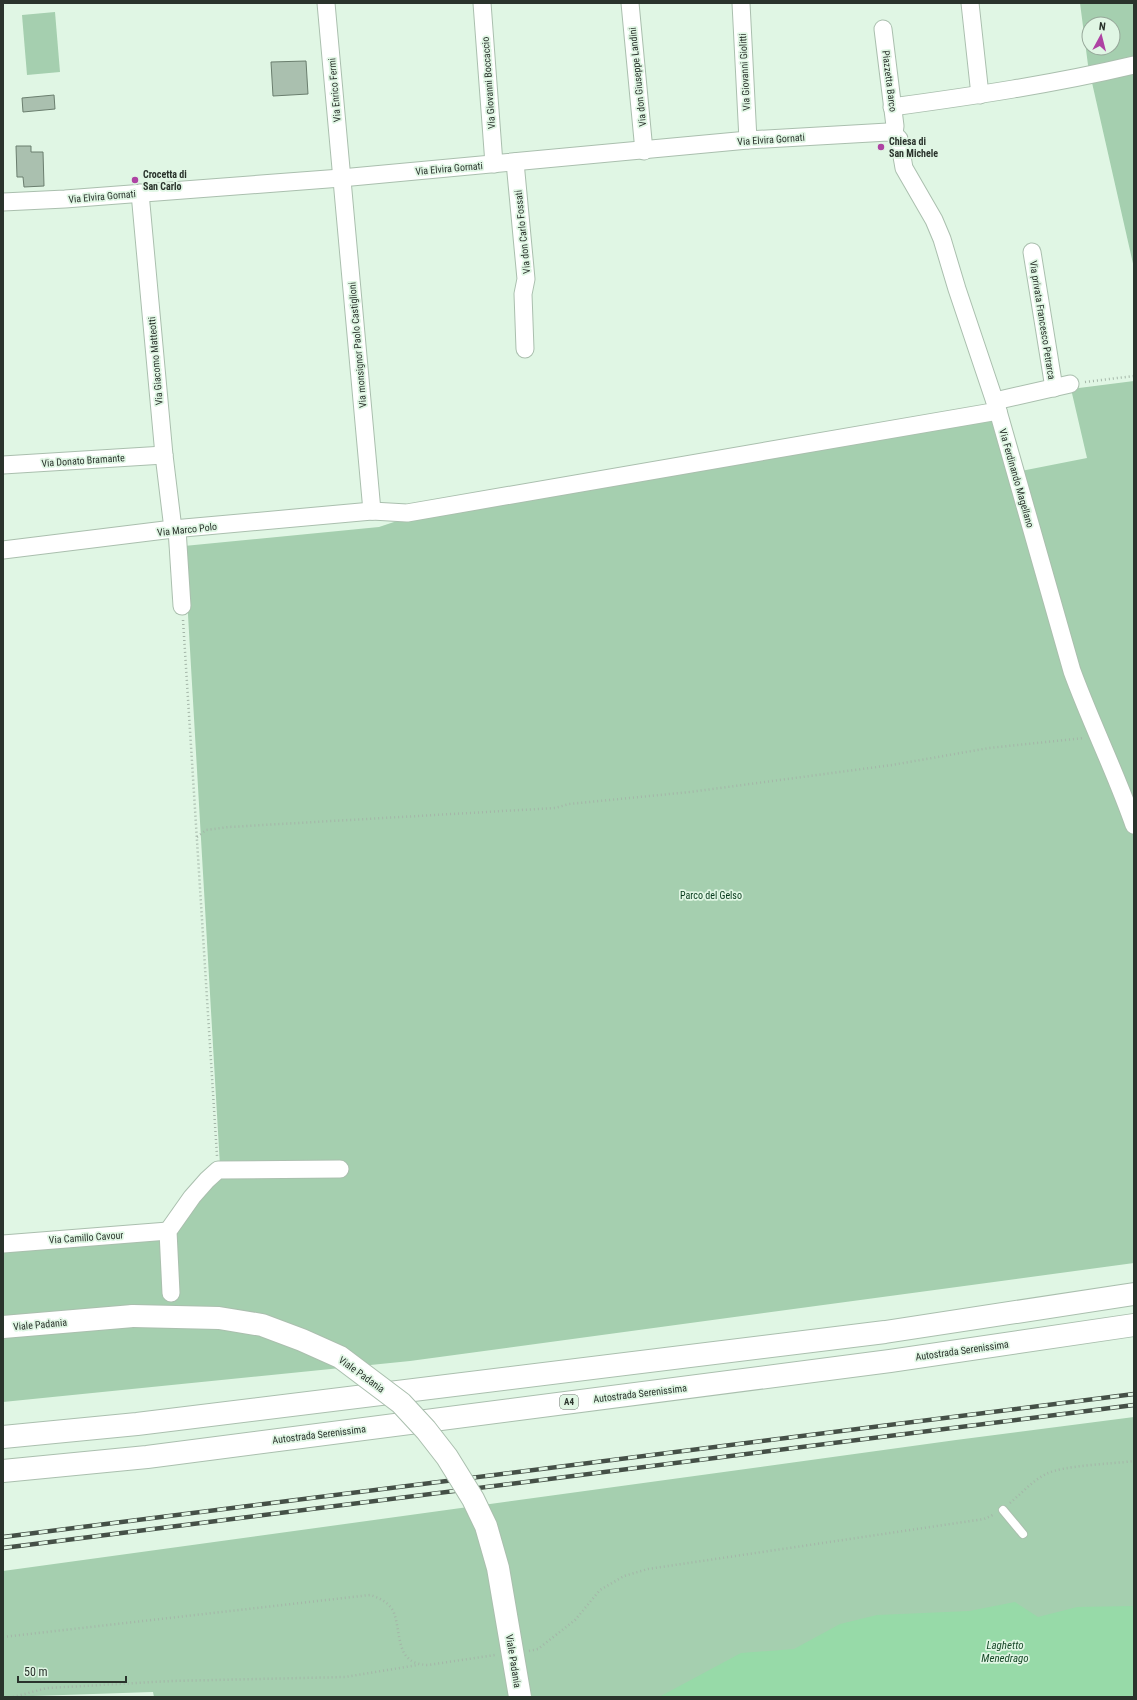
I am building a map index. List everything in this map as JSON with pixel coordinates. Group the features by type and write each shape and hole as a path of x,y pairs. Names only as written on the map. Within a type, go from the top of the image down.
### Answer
{"main road":[{"path":"3,1437 137,1424 869,1334 1134,1294"},
{"name":"Viale Padania","path":"3,1327 133,1316 219,1318 262,1325 302,1340 340,1357 401,1403 426,1430 447,1457 473,1499 486,1526 498,1568 520,1697"},
{"name":"Autostrada Serenissima","path":"3,1471 147,1457 859,1365 1134,1325"}],"street":[{"name":"Via Enrico Fermi","path":"326,3 342,178"},
{"name":"Via Giovanni Boccaccio","path":"482,3 494,164"},
{"name":"Via don Giuseppe Landini","path":"630,3 644,151"},
{"name":"Via Giovanni Giolitti","path":"741,3 748,140"},
{"path":"970,3 980,95"},
{"name":"Piazzetta Barco","path":"883,29 892,107 896,126 894,134"},
{"path":"892,107 980,95 1134,65"},
{"name":"Via Elvira Gornati","path":"3,202 342,178 644,151 748,140 888,132 894,134"},
{"name":"Via Ferdinando Magellano","path":"894,134 898,139 904,168 934,220 942,239 996,406 1072,672 1097,735 1124,796 1134,825"},
{"name":"Via don Carlo Fossati","path":"515,162 526,279 523,294 525,350"},
{"name":"Via monsignor Paolo Castiglioni","path":"342,178 372,512"},
{"name":"Via Giacomo Matteotti","path":"140,193 164,455 175,529 182,606"},
{"name":"Via privata Francesco Petrarca","path":"1032,252 1054,388"},
{"name":"Via Marco Polo","path":"3,550 175,529 372,512 407,513 996,406 1070,384"},
{"name":"Via Donato Bramante","path":"3,465 164,455"},
{"path":"171,1293 168,1231 192,1197 218,1170 340,1169"},
{"name":"Via Camillo Cavour","path":"3,1244 168,1231"}],"lane":[{"path":"1003,1510 1023,1534"}],"path":[{"path":"1070,384 1134,376"},
{"path":"182,606 218,1170"},
{"path":"197,837 206,830 555,808 569,804 661,796 892,765 989,748 1081,739 1097,735"},
{"path":"522,1652 538,1649 575,1620 600,1590 624,1576 648,1569 984,1519 1003,1510 1034,1482 1047,1474 1064,1469 1134,1461"},
{"path":"3,1637 370,1595 380,1598 388,1604 394,1612 401,1647 404,1654 419,1664"},
{"path":"13,1697 47,1688 210,1679 345,1677 419,1664 428,1665 501,1654"}],"green space":[{"path":"1080,3 1134,3 1134,268 1087,56 1121,56 1121,16 1082,16"},
{"path":"55,12 60,72 27,75 22,15"},
{"name":"Parco del Gelso","path":"1134,381 1134,1263 410,1361 3,1402 3,1248 150,1237 220,1166 184,546 379,527 406,518 993,417 1011,473 1087,458 1071,389"},
{"path":"1134,1417 1134,1697 154,1697 153,1692 3,1697 3,1571 956,1440"}],"water":[{"name":"Laghetto Menedrago","path":"1015,1602 1038,1617 1077,1607 1134,1606 1134,1697 659,1697 741,1653 794,1649 840,1624 877,1615 969,1611"}],"building":[{"path":"306,61 308,94 273,96 271,62"},
{"path":"54,95 55,109 23,112 22,98"},
{"path":"16,146 31,146 31,152 43,152 44,186 24,187 23,177 17,177"}],"railway":[{"path":"3,1537 1134,1394"},
{"path":"3,1548 1134,1405"}],"place":[{"name":"Chiesa di San Michele","path":"881,147"},
{"name":"Crocetta di San Carlo","path":"135,180"}]}
